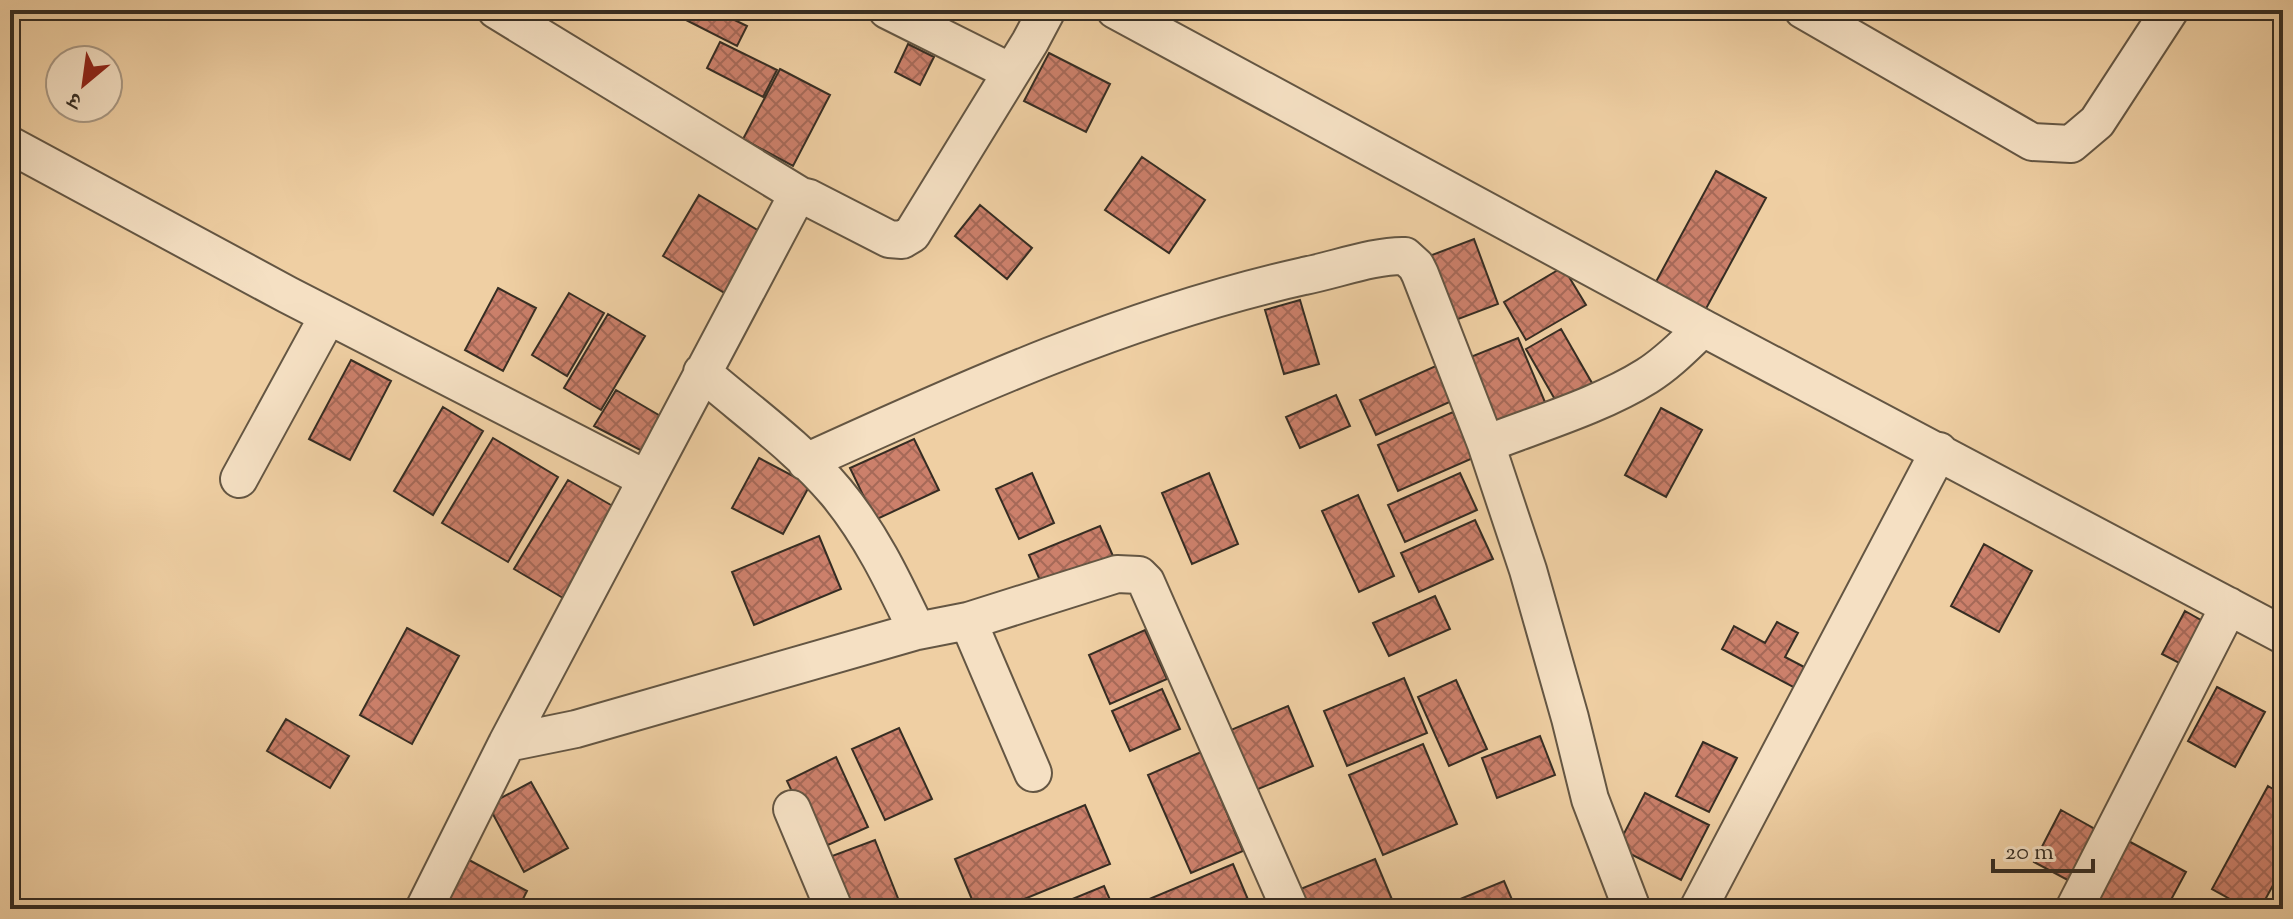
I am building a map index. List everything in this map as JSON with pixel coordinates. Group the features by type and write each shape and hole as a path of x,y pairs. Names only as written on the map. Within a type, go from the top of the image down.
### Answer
{"street":[{"path":"496,10 801,196 889,239 902,240 912,234 922,221 1047,10"},
{"path":"887,10 1011,72"},
{"path":"1115,10 1703,328 2283,635"},
{"path":"1803,10 2032,142 2071,144 2097,122 2170,10"},
{"path":"10,145 328,316 646,479"},
{"path":"424,909 507,743 702,372 794,201 801,196"},
{"path":"806,462 970,387 1133,324 1235,292 1405,256 1420,274 1486,444 1528,570 1590,799 1632,909"},
{"path":"239,479 328,316"},
{"path":"1486,444 1618,391 1647,376 1703,328"},
{"path":"702,372 836,492 893,579 917,631"},
{"path":"1698,909 1939,451"},
{"path":"507,743 576,729 917,631 968,621 1117,574 1139,575 1146,582 1290,909"},
{"path":"2074,909 2229,606"},
{"path":"968,621 1033,773"},
{"path":"792,809 834,909"}],"building":[{"path":"691,10 722,10 720,13 747,26 737,46 686,20"},
{"path":"720,42 777,70 763,97 707,68"},
{"path":"908,44 934,57 920,85 895,72"},
{"path":"1049,53 1110,84 1086,132 1024,101"},
{"path":"780,69 830,95 793,166 743,139"},
{"path":"1142,157 1205,200 1169,253 1105,210"},
{"path":"1716,171 1766,198 1702,316 1652,289"},
{"path":"699,195 764,234 728,295 663,256"},
{"path":"980,205 1032,248 1007,279 955,236"},
{"path":"1474,239 1498,304 1445,324 1419,260"},
{"path":"1563,267 1586,305 1526,340 1504,302"},
{"path":"498,288 536,308 503,371 465,350"},
{"path":"569,293 604,313 567,376 532,355"},
{"path":"1300,300 1319,364 1284,374 1265,310"},
{"path":"608,314 645,336 601,410 564,388"},
{"path":"1561,329 1596,390 1561,410 1526,349"},
{"path":"1518,338 1547,407 1486,431 1458,362"},
{"path":"351,360 391,381 350,460 309,439"},
{"path":"1438,365 1454,400 1376,435 1360,400"},
{"path":"616,390 669,421 646,453 594,426"},
{"path":"1336,395 1350,426 1300,448 1286,417"},
{"path":"443,407 483,431 433,515 394,491"},
{"path":"1661,408 1702,430 1666,497 1625,475"},
{"path":"1453,412 1473,458 1398,491 1378,445"},
{"path":"493,438 558,477 508,562 442,523"},
{"path":"914,439 939,490 875,520 850,468"},
{"path":"759,458 810,485 783,534 732,508"},
{"path":"1032,473 1054,523 1019,539 996,489"},
{"path":"1209,473 1238,544 1192,564 1162,493"},
{"path":"1460,473 1477,510 1405,542 1388,505"},
{"path":"568,480 616,508 563,598 514,569"},
{"path":"1358,495 1394,576 1359,592 1322,511"},
{"path":"1475,520 1493,559 1419,592 1401,553"},
{"path":"1100,526 1116,563 1045,592 1029,555"},
{"path":"819,536 841,589 754,625 732,572"},
{"path":"1984,544 2032,571 1999,632 1951,606"},
{"path":"1435,596 1450,629 1389,656 1373,623"},
{"path":"2185,611 2206,623 2183,665 2162,654"},
{"path":"1777,622 1798,633 1785,657 1808,669 1797,689 1722,649 1734,626 1765,643"},
{"path":"407,628 459,656 412,744 360,715"},
{"path":"1145,630 1167,679 1110,704 1089,655"},
{"path":"1404,678 1427,733 1347,766 1324,711"},
{"path":"1456,680 1487,749 1449,766 1418,697"},
{"path":"2217,687 2265,712 2235,767 2188,741"},
{"path":"1162,689 1180,729 1130,751 1112,711"},
{"path":"1288,706 1313,766 1244,795 1219,735"},
{"path":"286,719 349,756 330,788 267,751"},
{"path":"899,728 932,799 885,820 852,749"},
{"path":"1540,736 1555,775 1497,798 1482,758"},
{"path":"1703,742 1737,758 1709,812 1676,796"},
{"path":"1423,744 1457,824 1383,855 1349,775"},
{"path":"1201,752 1243,851 1191,873 1148,775"},
{"path":"836,757 868,827 819,849 787,781"},
{"path":"531,782 568,848 524,872 488,805"},
{"path":"2268,786 2283,795 2283,867 2260,909 2248,909 2212,889"},
{"path":"1645,793 1709,825 1681,880 1617,847"},
{"path":"1085,805 1110,864 1000,909 976,909 955,859"},
{"path":"2061,810 2102,833 2075,884 2034,862"},
{"path":"2121,837 2186,872 2166,909 2082,909"},
{"path":"875,840 901,906 893,909 844,909 824,859"},
{"path":"1375,859 1396,909 1294,909 1288,894"},
{"path":"469,860 527,891 518,909 444,909"},
{"path":"1233,864 1252,909 1145,909 1142,902"},
{"path":"1504,881 1516,909 1436,909"},
{"path":"1104,886 1114,909 1048,909"}]}
